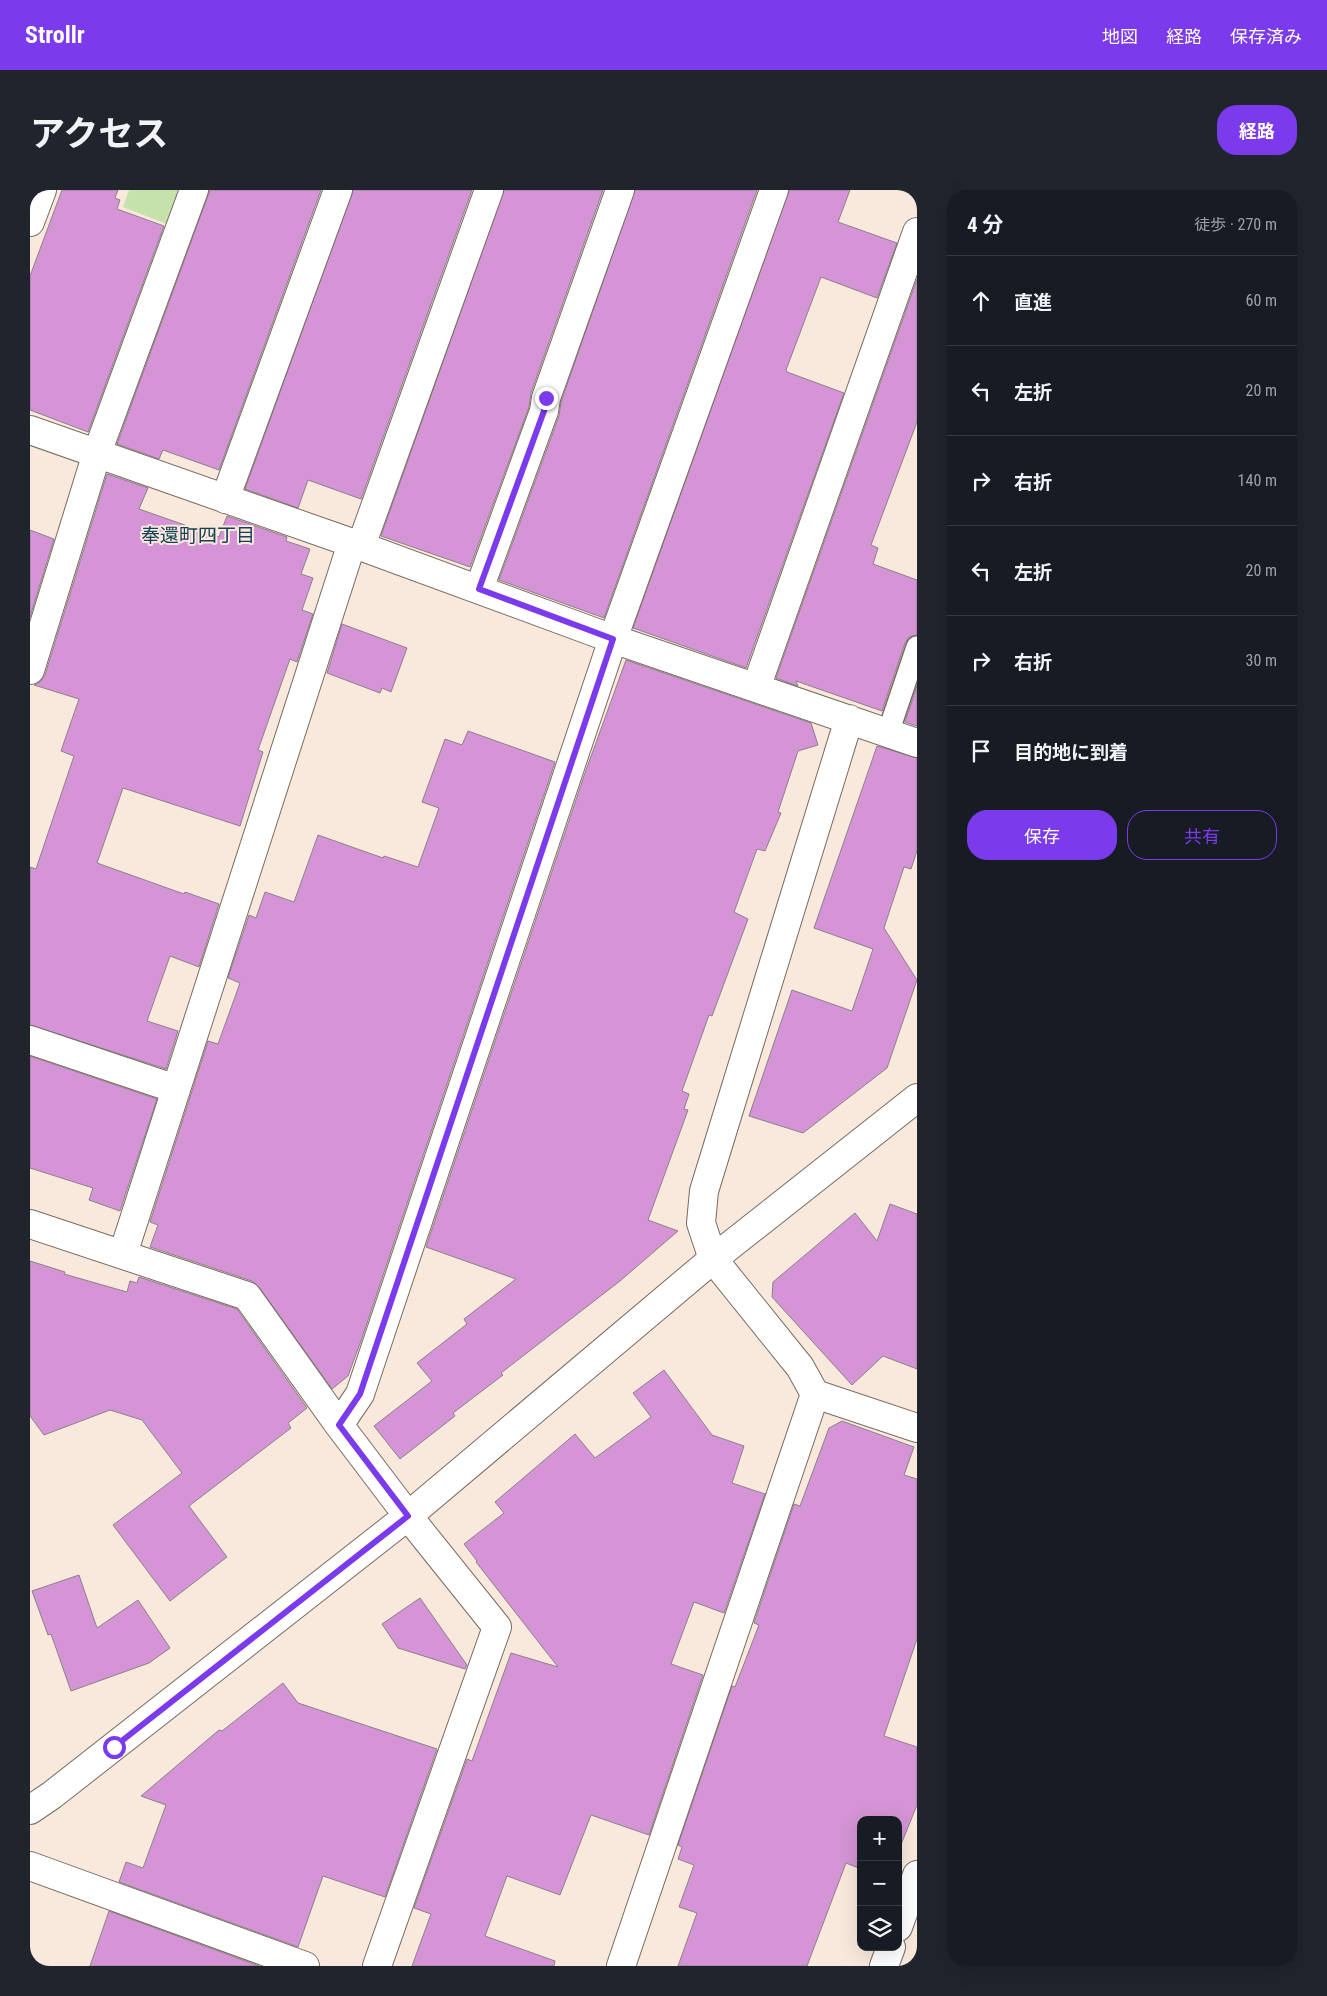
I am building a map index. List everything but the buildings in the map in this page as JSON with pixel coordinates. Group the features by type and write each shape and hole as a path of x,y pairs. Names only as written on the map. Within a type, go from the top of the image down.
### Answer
{"street":[{"path":"30,222 42,190"},
{"path":"30,670 97,453 194,190"},
{"path":"225,499 338,190"},
{"path":"123,1254 357,545 489,190"},
{"path":"479,589 544,411 546,398 620,190"},
{"path":"339,1425 360,1394 613,639 774,190"},
{"path":"756,688 917,232"},
{"path":"30,430 357,545 613,639 917,743"},
{"path":"849,719 704,1191 701,1223 713,1259 800,1367 815,1394 917,1428"},
{"path":"30,1040 176,1089"},
{"path":"30,1810 52,1796 408,1516 713,1259 917,1098"},
{"path":"30,1224 247,1296 339,1425 496,1627 376,1966"},
{"path":"621,1966 815,1394"},
{"path":"30,1866 305,1966"},
{"path":"902,1916 917,1875"},
{"path":"884,1966 890,1951"}],"lane":[{"path":"888,732 917,647"}],"green space":[{"path":"129,190 186,190 172,226 123,207"}],"district":[{"name":"奉還町四丁目","path":"198,535"}],"route":[{"path":"114,1747 408,1516 339,1425 360,1394 613,639 479,589 544,411 546,398"}]}
